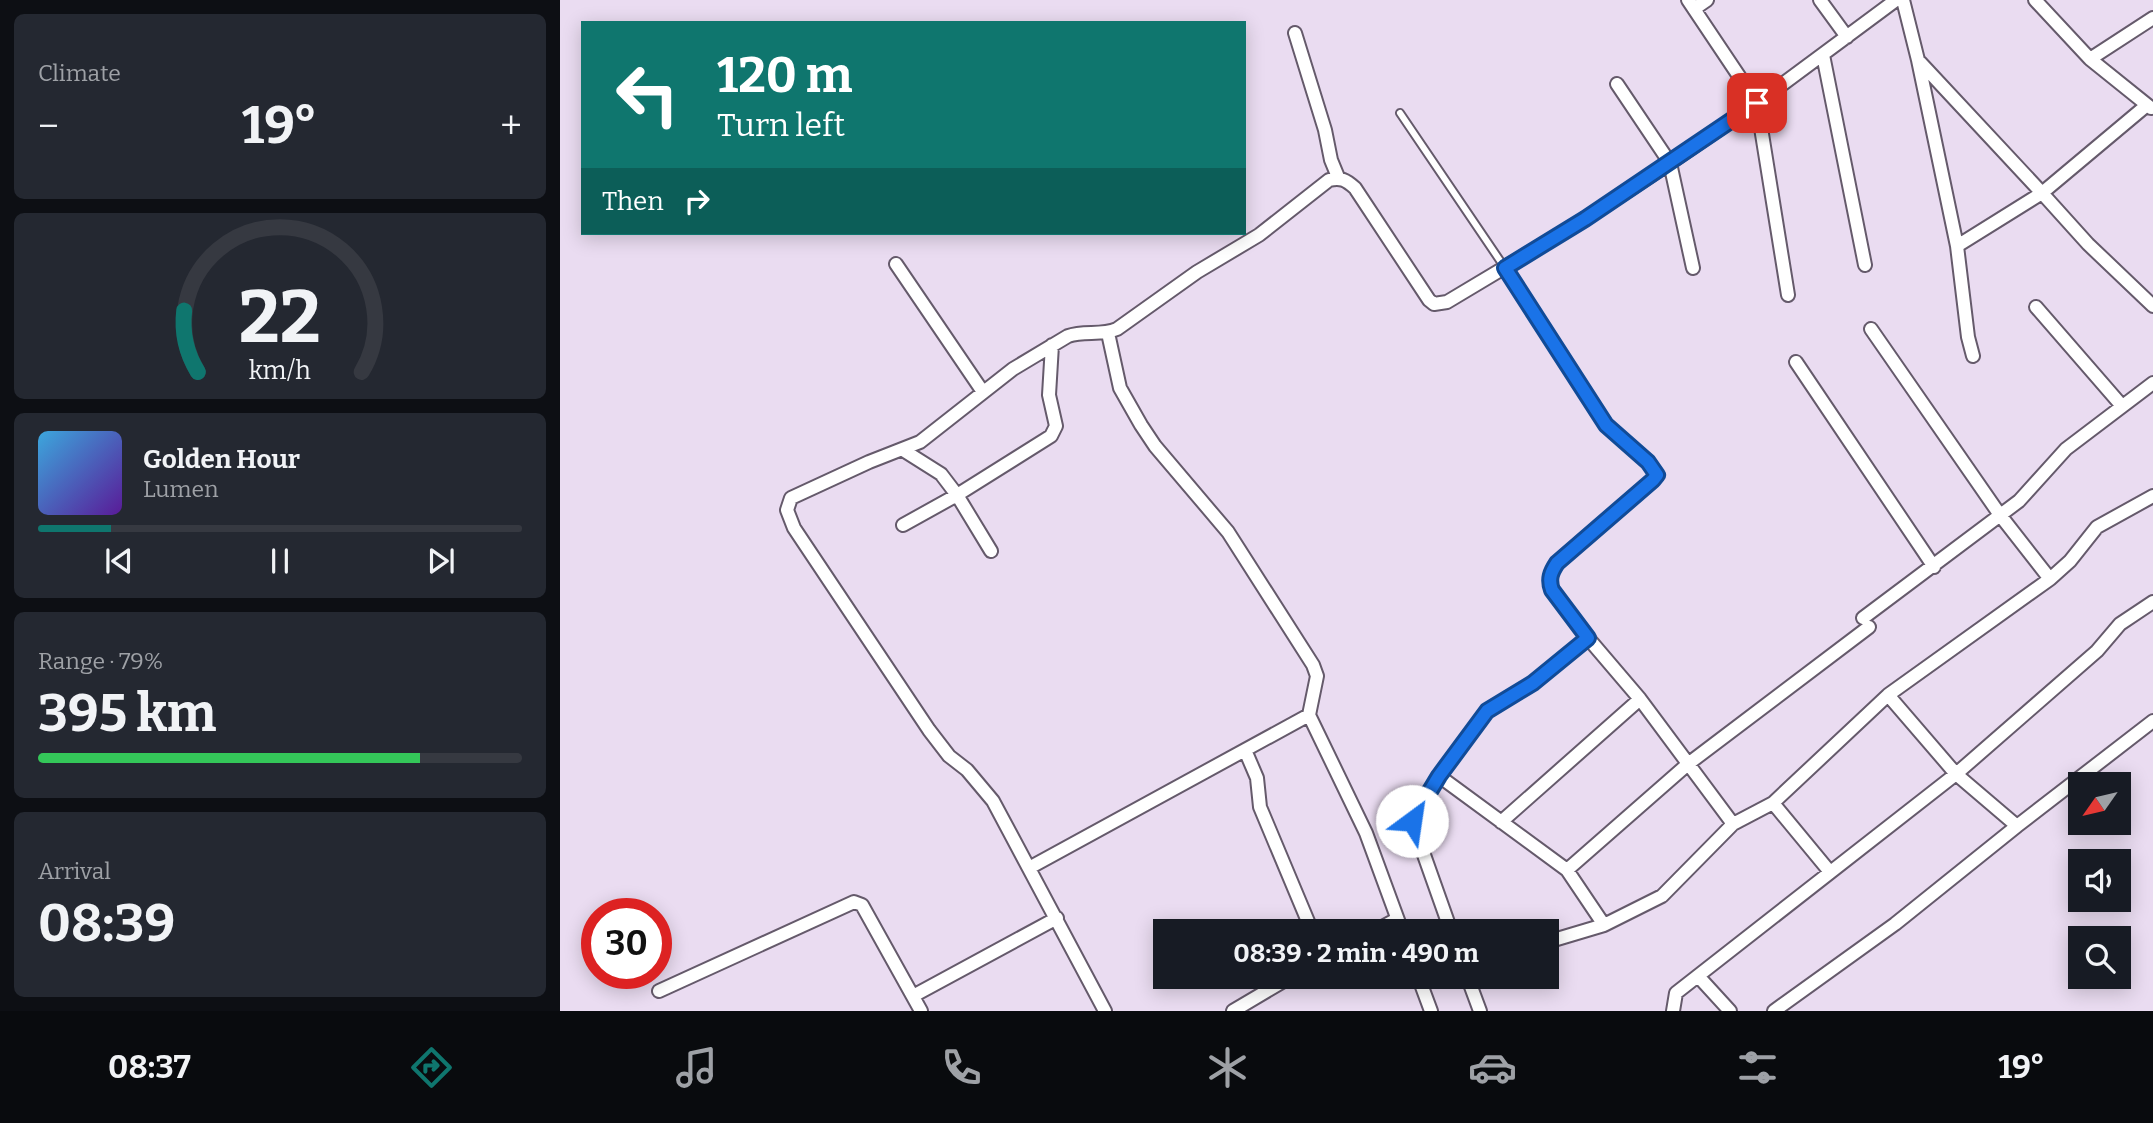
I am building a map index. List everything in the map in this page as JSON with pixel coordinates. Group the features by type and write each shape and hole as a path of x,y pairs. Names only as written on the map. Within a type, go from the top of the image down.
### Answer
{"street":[{"path":"1707,0 1691,4 1757,103 1788,295"},
{"path":"1820,0 1847,37"},
{"path":"1295,33 1338,177 1355,188 1434,304 1447,302 1579,223 1757,103 1896,0"},
{"path":"1903,0 1957,246 1973,356"},
{"path":"1957,246 2042,193 2150,107 2090,59 2035,0"},
{"path":"2090,59 2153,18"},
{"path":"1823,55 1865,265"},
{"path":"1918,60 2088,244 2153,306"},
{"path":"1617,85 1670,163 1693,268"},
{"path":"1105,1011 993,801 967,770 949,756 929,730 794,528 787,510 791,498 920,442 984,391 1052,345 1076,333 1108,333 1196,272 1259,235 1320,186 1338,177"},
{"path":"896,264 984,391"},
{"path":"1505,268 1606,425 1648,462 1657,475 1557,563 1549,582 1552,590 1588,638 1640,699 1733,824"},
{"path":"2036,307 2123,406"},
{"path":"1871,329 2010,508 2054,575"},
{"path":"1108,333 1120,388 1141,425 1155,446 1228,532 1313,665 1317,676 1309,715 1366,833 1397,919"},
{"path":"902,525 957,495 1051,436 1056,426 1049,395 1052,345"},
{"path":"1796,362 1934,567"},
{"path":"1567,870 1688,764 2010,508 2066,449 2153,383"},
{"path":"903,450 941,474 991,551"},
{"path":"1559,938 1604,925 1661,896 1733,824 1773,803 1888,695 2054,575 2070,561 2097,527 2153,496"},
{"path":"1673,1011 1676,993 1956,774 2097,651 2120,624 2153,602"},
{"path":"1447,919 1412,821 1439,776 1487,711 1533,683 1588,638"},
{"path":"1888,695 1956,774 2017,826"},
{"path":"1501,822 1640,699"},
{"path":"1029,868 1309,715"},
{"path":"1774,1011 1895,924 2153,721"},
{"path":"1245,750 1257,778 1260,807 1307,919"},
{"path":"1439,776 1567,870 1604,925"},
{"path":"1773,803 1829,872"},
{"path":"659,991 854,902 862,905 921,1011"},
{"path":"913,996 1056,918"},
{"path":"1698,976 1730,1011"},
{"path":"1233,1011 1259,1005 1277,989"},
{"path":"1423,989 1431,1011"},
{"path":"1472,989 1480,1011"}],"lane":[{"path":"1400,113 1505,268"}],"route":[{"path":"1412,821 1439,776 1487,711 1533,683 1588,638 1552,590 1549,582 1551,572 1557,563 1657,475 1648,462 1606,425 1505,268 1585,219 1757,103"}]}
